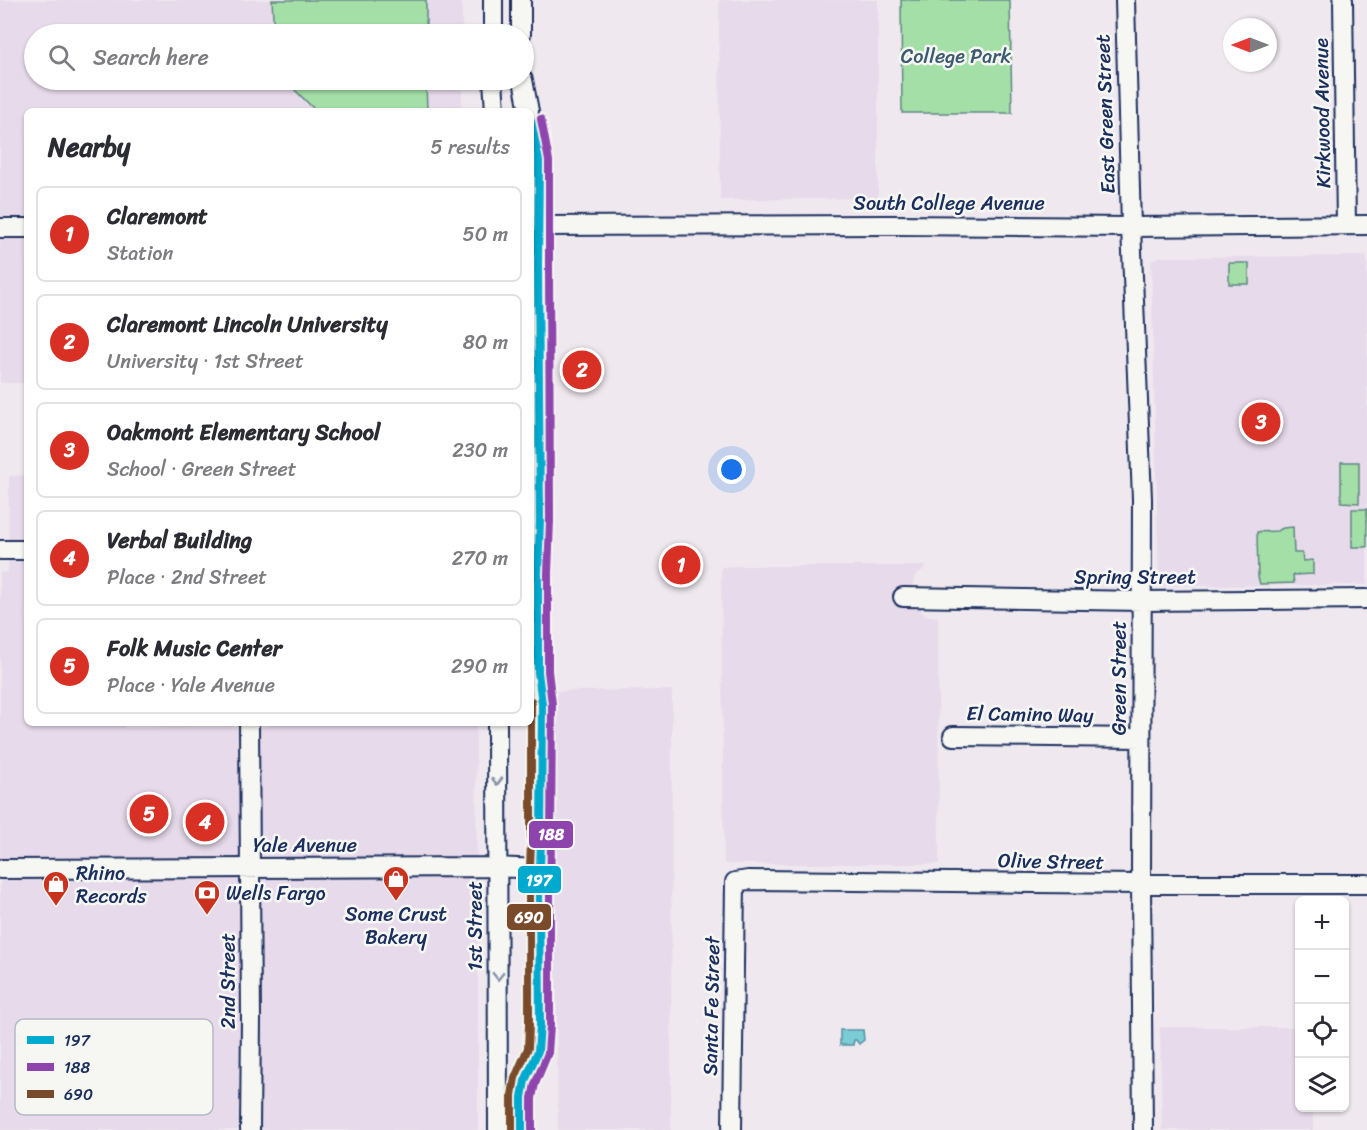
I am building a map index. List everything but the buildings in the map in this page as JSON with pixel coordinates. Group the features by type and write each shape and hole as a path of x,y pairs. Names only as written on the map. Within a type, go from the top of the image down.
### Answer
{"street":[{"path":"493,0 493,24"},
{"path":"521,0 521,24"},
{"name":"East Green Street","path":"1125,0 1131,227"},
{"name":"Kirkwood Avenue","path":"1343,0 1346,225"},
{"path":"494,90 495,108"},
{"path":"525,90 528,108"},
{"path":"522,1130 522,1097 525,1081 538,1050 540,1025 539,869 542,716 538,672 535,547 540,399 535,226 539,161 534,136"},
{"name":"South College Avenue","path":"535,226 1367,225"},
{"name":"Green Street","path":"1131,227 1142,499 1143,1130"},
{"path":"0,228 24,228"},
{"path":"0,550 24,550"},
{"name":"Spring Street","path":"903,597 1142,601 1367,599"},
{"name":"2nd Street","path":"249,726 250,1130"},
{"name":"1st Street","path":"497,726 498,1130"},
{"name":"El Camino Way","path":"953,736 1142,738"},
{"name":"Yale Avenue","path":"0,869 498,867 539,869"},
{"name":"Olive Street","path":"735,882 759,880 1367,884"},
{"name":"Santa Fe Street","path":"732,1130 735,882"}],"shaded area":[{"path":"0,0 462,0 462,24 24,24 24,90 462,90 462,108 24,108 24,383 0,383"},
{"path":"719,0 878,0 878,198 720,200"},
{"path":"1367,256 1367,585 1161,586 1159,584 1151,261 1159,257"},
{"path":"24,475 24,726 124,726 124,728 476,726 478,1130 0,1130 0,573 8,572 9,476"},
{"path":"927,566 914,577 912,592 916,605 925,615 938,617 939,864 724,864 721,567"},
{"path":"672,690 671,1130 558,1130 553,691"},
{"path":"1160,1027 1295,1027 1295,1112 1313,1112 1313,1130 1162,1130"}],"green space":[{"path":"272,0 426,0 426,24 273,24"},
{"name":"College Park","path":"901,0 1010,0 1012,113 902,113"},
{"path":"295,90 426,90 427,108 313,108"},
{"path":"1229,263 1249,263 1249,284 1229,284"},
{"path":"1341,462 1359,462 1359,503 1341,502"},
{"path":"1352,509 1367,509 1367,547 1352,547"},
{"path":"1293,527 1294,553 1302,553 1303,561 1313,560 1313,574 1293,575 1294,583 1260,584 1257,532"}],"water":[{"path":"840,1030 863,1030 864,1040 859,1044 854,1040 853,1045 840,1045"}],"transit line":[{"name":"188","path":"532,1130 532,1098 535,1084 548,1053 550,1025 552,704 548,671 549,161 541,119"},
{"name":"197","path":"522,1130 522,1097 525,1081 538,1051 540,1025 539,892 542,704 538,672 539,161 534,136"},
{"name":"690","path":"512,1130 512,1095 515,1078 528,1048 531,726"}],"place":[{"name":"Claremont Lincoln University","path":"582,370"},
{"name":"Oakmont Elementary School","path":"1261,422"},
{"name":"Claremont","path":"681,565"},
{"name":"Folk Music Center","path":"149,814"},
{"name":"Verbal Building","path":"205,822"},
{"name":"Some Crust Bakery","path":"396,902"},
{"name":"Rhino Records","path":"56,907"},
{"name":"Wells Fargo","path":"207,916"}]}
